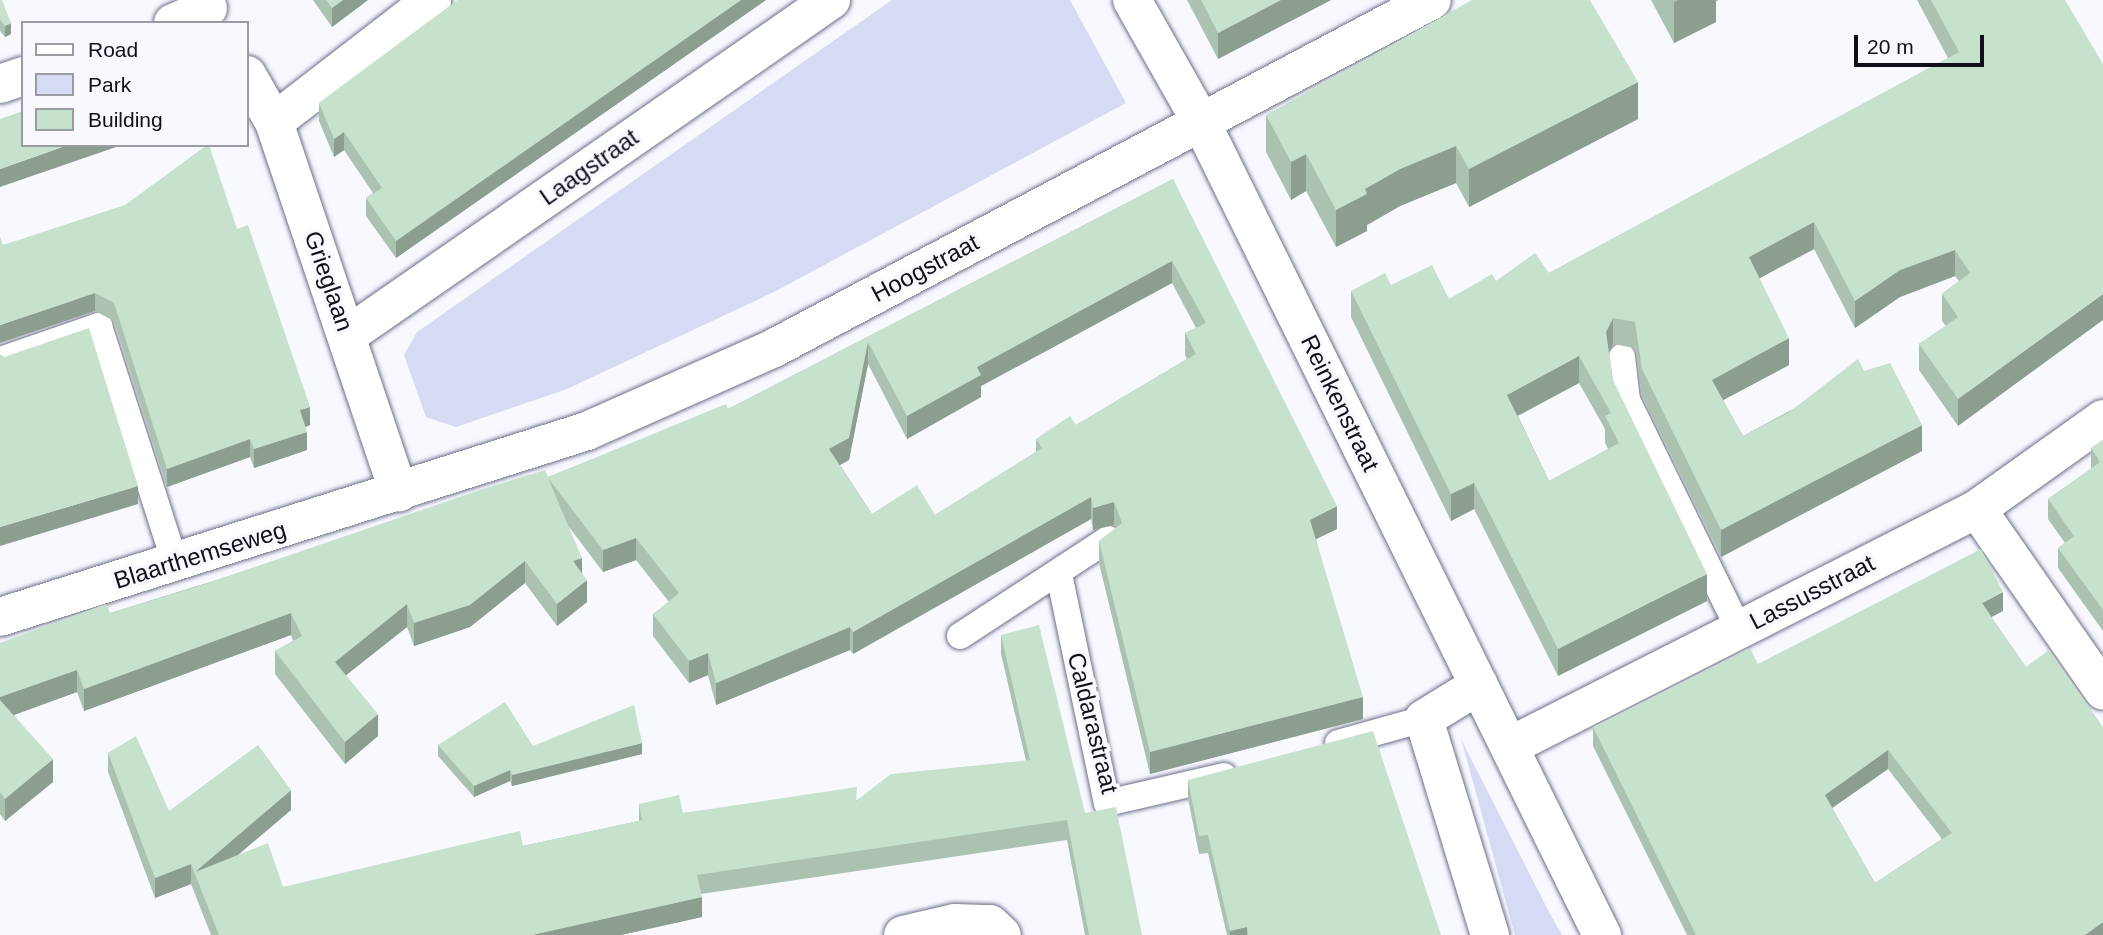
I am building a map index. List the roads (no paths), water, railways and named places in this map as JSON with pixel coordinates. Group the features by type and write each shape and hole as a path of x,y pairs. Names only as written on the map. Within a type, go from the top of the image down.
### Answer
{"street":[{"path":"274,122 432,0"},
{"name":"Laagstraat","path":"348,335 831,0"},
{"name":"Reinkenstraat","path":"1132,0 1201,122 1602,935"},
{"name":"Hoogstraat","path":"399,493 587,431 774,348 1432,0"},
{"path":"179,21 209,10"},
{"path":"0,84 21,77"},
{"name":"Grieglaan","path":"248,77 274,122 348,335 399,493"},
{"name":"Lassusstraat","path":"1510,747 1978,509 2103,419"},
{"name":"Blaarthemseweg","path":"0,617 399,493"},
{"path":"1978,509 2103,690"},
{"path":"1479,685 1424,719 1490,935"},
{"path":"903,935 955,923 990,924 1002,935"}],"lane":[{"path":"0,360 99,326 175,563"},
{"path":"1622,357 1627,400 1739,630"},
{"path":"960,636 1059,574 1108,539"},
{"name":"Caldarastraat","path":"1059,574 1107,803 1246,769"},
{"path":"1309,752 1424,719"}]}
